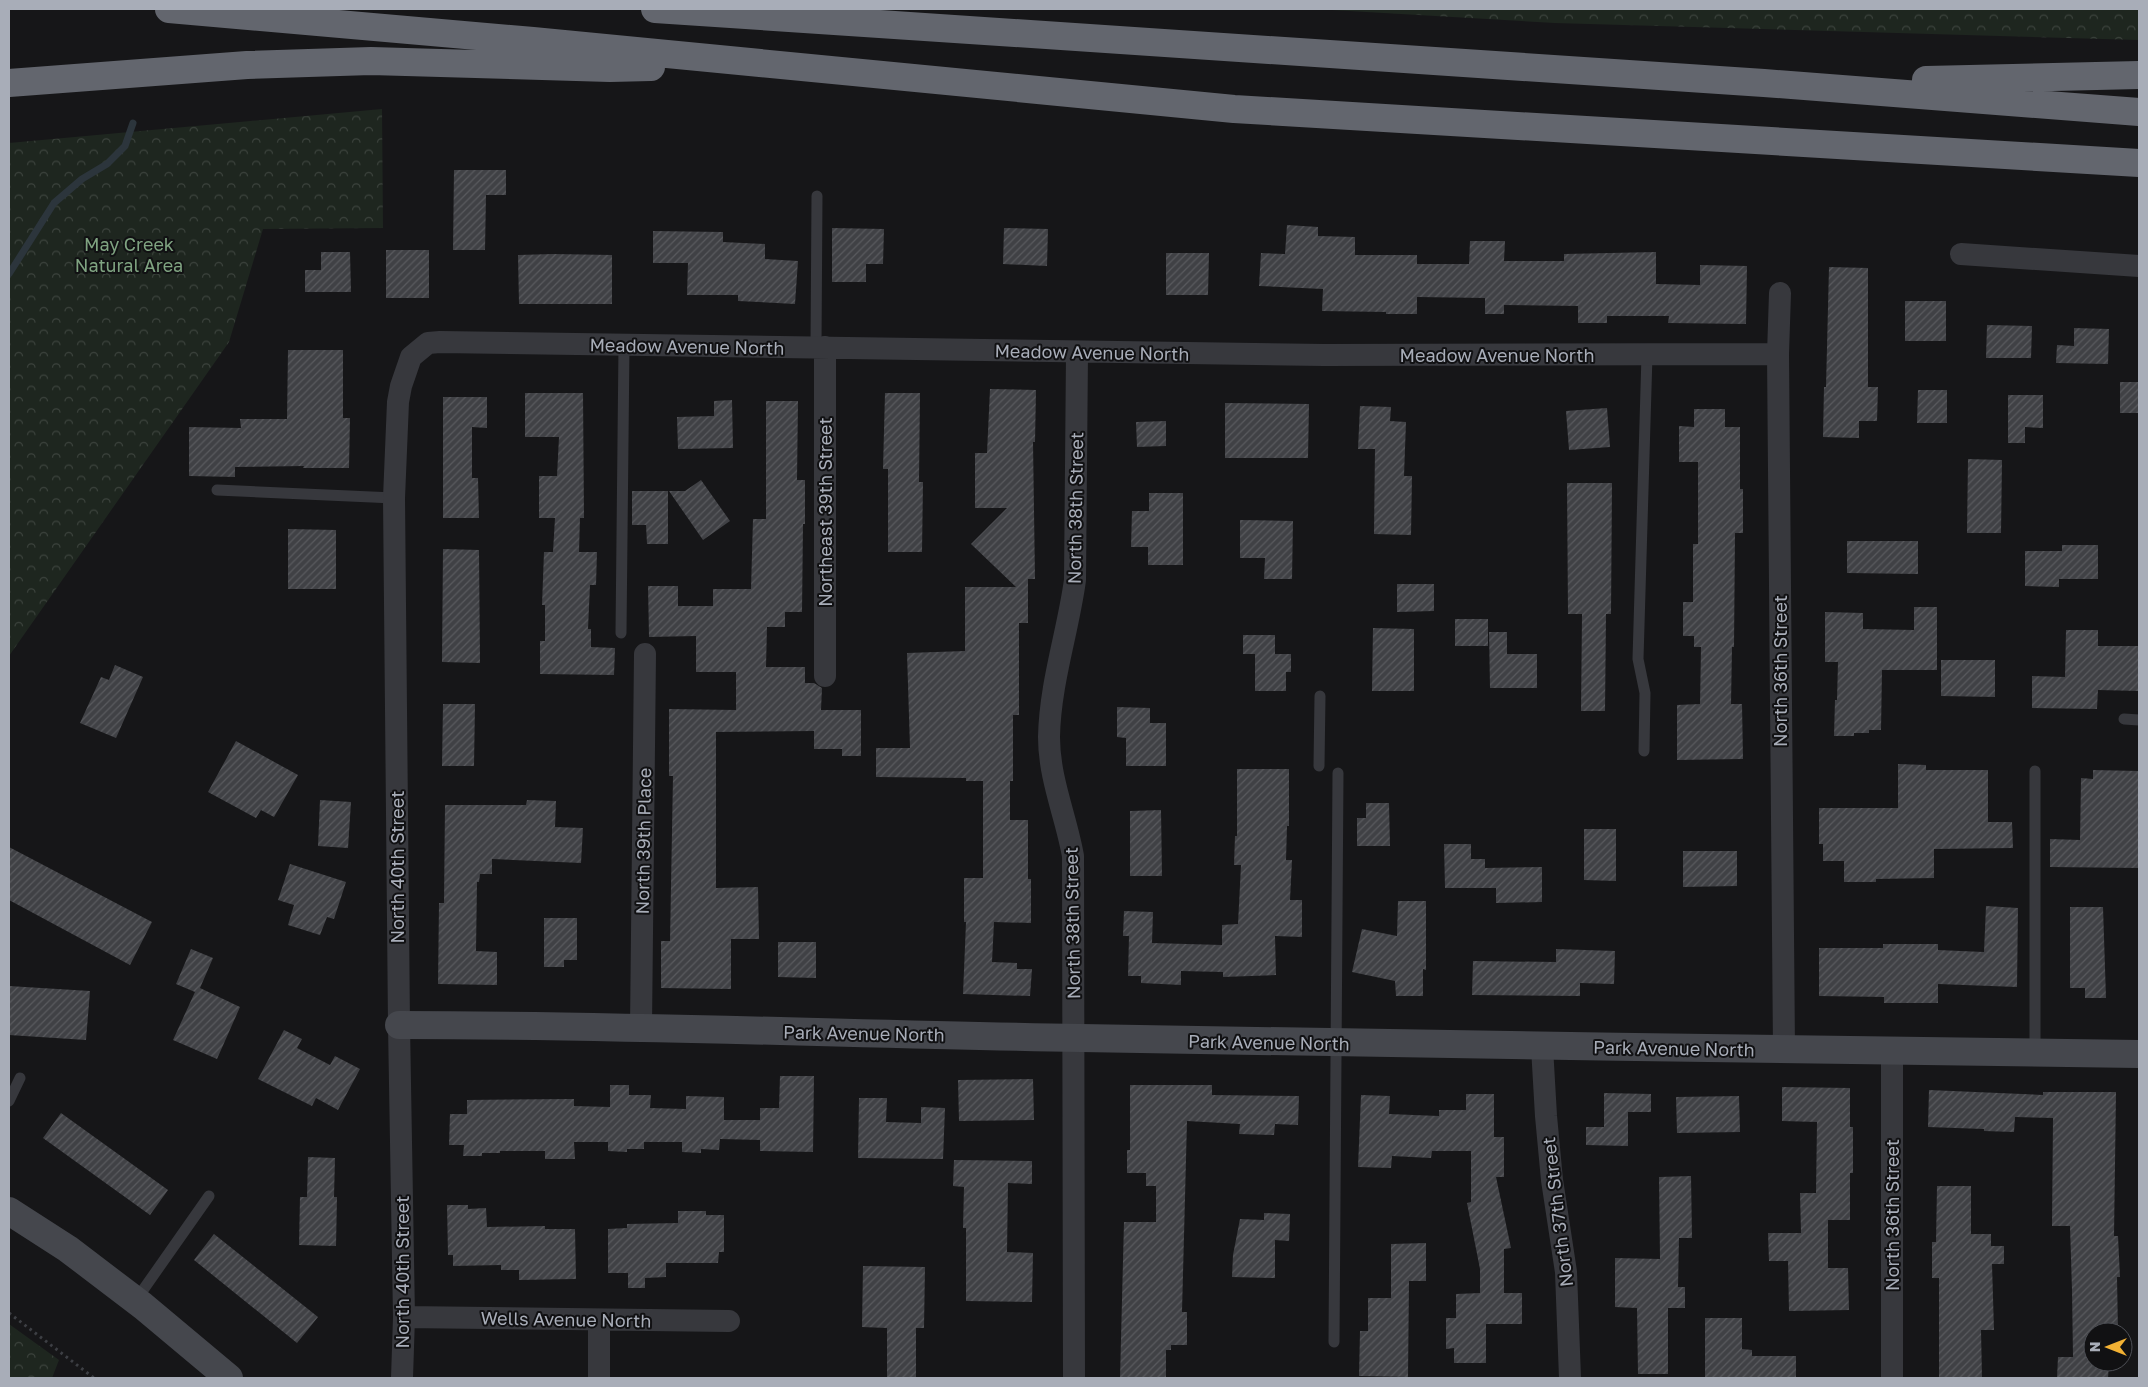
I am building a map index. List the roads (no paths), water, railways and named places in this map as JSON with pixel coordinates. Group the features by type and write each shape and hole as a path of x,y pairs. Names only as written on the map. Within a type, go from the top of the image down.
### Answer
{"highway":[{"path":"169,9 265,16 1234,108 2139,163"},
{"path":"655,9 1764,83 2139,112"},
{"path":"19,82 246,65 371,61 610,68 776,64"},
{"path":"1764,83 2139,76"}],"street":[{"path":"1961,254 2139,266"},
{"name":"North 36th Street","path":"1780,293 1778,354 1784,1050"},
{"name":"Meadow Avenue North","path":"412,357 428,343 440,342 820,347 1077,353 1324,355 1778,354"},
{"name":"Northeast 39th Street","path":"820,347 825,676"},
{"name":"North 38th Street","path":"1074,1378 1073,856 1052,773 1049,737 1054,692 1062,645 1071,610 1075,580 1077,353"},
{"name":"North 40th Street","path":"402,1378 404,1317 394,498 398,402 401,386 412,357"},
{"name":"North 39th Place","path":"641,1027 645,654"},
{"name":"Park Avenue North","path":"399,1025 641,1027 1542,1047 2139,1054"},
{"name":"North 37th Street","path":"1542,1047 1552,1180 1566,1272 1570,1378"},
{"name":"North 36th Street","path":"1892,1051 1892,1378"},
{"path":"9,1211 68,1250 136,1300 229,1378"},
{"name":"Wells Avenue North","path":"404,1317 729,1321"},
{"path":"598,1320 599,1378"}],"lane":[{"path":"817,196 820,347"},
{"path":"621,633 624,345"},
{"path":"1644,752 1645,693 1638,659 1648,355"},
{"path":"217,490 394,498"},
{"path":"1319,766 1320,696"},
{"path":"2124,719 2139,720"},
{"path":"2035,1053 2036,771"},
{"path":"1334,1342 1338,773"},
{"path":"9,1101 20,1078"},
{"path":"136,1300 209,1196"}],"waterway":[{"path":"9,274 54,203 82,179 107,164 125,146 133,123"}],"park label":[{"name":"May Creek Natural Area","path":"129,254"}]}
